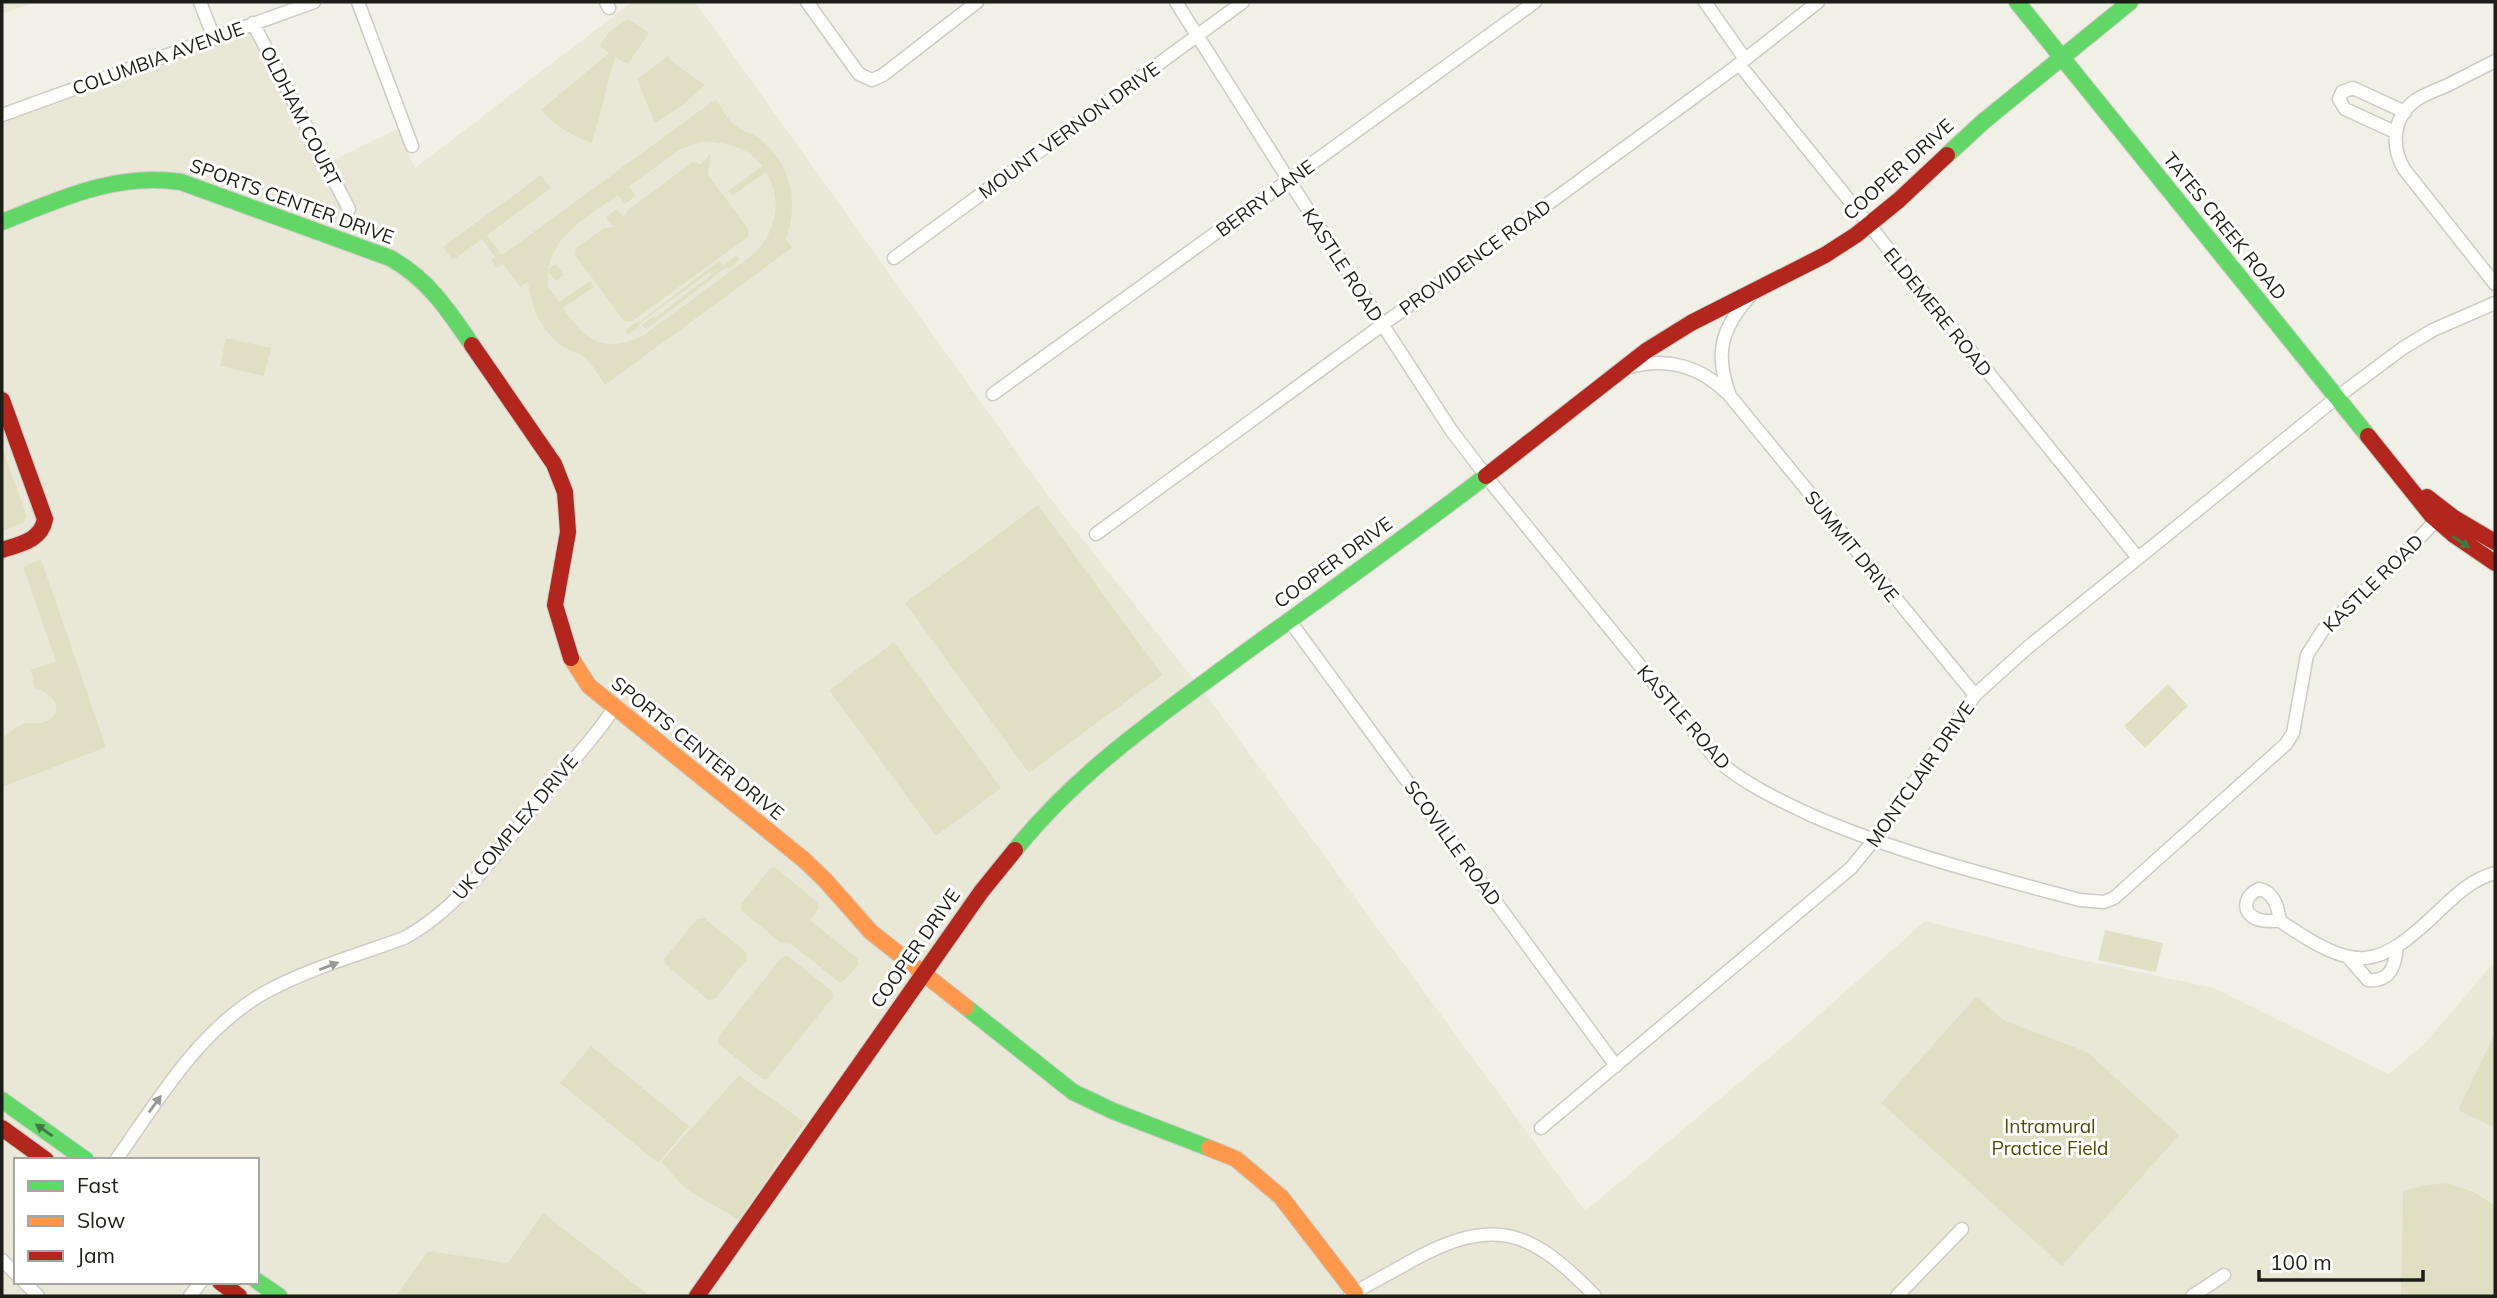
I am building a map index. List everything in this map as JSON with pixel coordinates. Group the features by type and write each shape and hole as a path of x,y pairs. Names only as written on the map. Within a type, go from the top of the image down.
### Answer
{"main road":[{"name":"TATES CREEK ROAD","path":"2017,2 2401,477 2440,516 2449,534 2495,563"},
{"name":"COOPER DRIVE","path":"697,1296 981,892 1015,849 1074,785 1132,736 1486,476 1671,335 1825,255 1869,226 1975,128 2130,2"},
{"name":"SPORTS CENTER DRIVE","path":"2,222 42,206 128,179 162,178 181,182 342,239 390,257 408,268 425,282 456,322 554,464 565,492 567,521 555,605 568,654 589,686 803,859 871,932 1073,1092 1113,1111 1176,1133 1236,1159 1281,1197 1352,1294"},
{"path":"2,400 45,519 43,529 36,537 2,550"},
{"name":"TATES CREEK ROAD","path":"2440,516 2495,542"},
{"path":"2,1100 83,1158"},
{"path":"2,1128 43,1158"},
{"path":"259,1282 279,1296"},
{"path":"223,1284 239,1296"}],"street":[{"path":"200,2 214,38"},
{"name":"COLUMBIA AVENUE","path":"2,115 314,2"},
{"path":"358,2 412,146"},
{"path":"807,2 859,74 872,80 883,75 977,2"},
{"name":"KASTLE ROAD","path":"1176,2 1451,430 1716,759 1741,779 1787,804 1874,840 1934,861 2080,900 2104,902 2114,898 2286,744 2293,733 2307,655 2323,631 2440,516"},
{"name":"MOUNT VERNON DRIVE","path":"894,258 1243,2"},
{"name":"BERRY LANE","path":"993,394 1535,2"},
{"name":"ELDEMERE ROAD","path":"1705,2 1742,62 1869,226 2138,558"},
{"name":"PROVIDENCE ROAD","path":"1096,534 1742,62 1818,2"},
{"name":"OLDHAM COURT","path":"253,23 349,209"},
{"path":"2495,61 2420,98 2405,112 2395,132 2396,156 2404,169 2495,284"},
{"path":"2395,132 2344,109 2339,99 2342,92 2353,89 2405,112"},
{"name":"SUMMIT DRIVE","path":"1730,396 1722,371 1721,344 1732,318 1754,292"},
{"name":"MONTCLAIR DRIVE","path":"1541,1128 1851,868 1874,840 1975,695 2037,640 2336,398 2419,337 2495,303"},
{"name":"SUMMIT DRIVE","path":"1623,369 1645,363 1685,365 1714,381 1730,396 1975,695"},
{"name":"SCOVILLE ROAD","path":"1289,620 1616,1066"},
{"name":"UK COMPLEX DRIVE","path":"117,1158 182,1067 209,1036 238,1011 265,993 292,980 404,938 419,930 449,905 484,868 614,708"},
{"path":"2280,921 2320,946 2361,959 2386,953 2397,947 2413,936 2469,884 2495,873"},
{"path":"2348,957 2368,980 2378,981 2387,977 2395,966 2397,947"},
{"path":"1897,1296 1962,1229"},
{"path":"1352,1294 1448,1242 1465,1237 1497,1235 1516,1238 1547,1252 1595,1296"},
{"path":"2192,1296 2224,1275"}],"shaded area":[{"path":"2,2 36,2 2,14"},
{"path":"632,2 695,2 1046,493 1210,700 1585,1211 1795,1036 1925,921 2067,957 2214,988 2389,1074 2425,1043 2495,961 2495,1296 2,1296 2,115 253,23 326,164 397,129 415,168"}],"green space":[{"path":"628,19 649,33 628,64 615,57 592,143 565,130 541,110 609,53 600,46 609,32"},
{"path":"668,56 672,62 705,85 684,104 655,123 637,79"},
{"path":"716,99 732,122 759,138 779,159 792,197 786,239 792,248 605,385 585,358 565,348 550,335 535,310 528,282 520,287 503,264 497,268 491,260 495,257 482,239 453,260 443,247 541,175 551,188 487,235 502,255","holes":["700,142 742,149 762,166 728,191 732,196 766,172 776,204 768,235 755,253 644,335 617,344 606,344 588,336 563,308 594,287 590,281 559,302 548,287 548,271 556,281 564,275 556,264 548,269 558,245 575,226 618,195 625,204 636,196 629,186 679,150"]},
{"path":"711,153 708,175 749,230 748,237 631,322 624,321 575,255 576,248 604,228 613,227 606,217 617,209 624,218 628,210 693,162 701,164"},
{"path":"737,255 740,260 646,329 642,325 653,316 655,318"},
{"path":"719,261 723,265 639,324 640,326 628,335 625,330"},
{"path":"226,338 271,348 264,376 220,366"},
{"path":"2,447 27,516 23,523 2,531"},
{"path":"1038,505 1162,675 1029,773 905,603"},
{"path":"41,559 106,747 2,787 2,738 22,724 46,722 56,710 54,700 35,688 31,670 56,661 23,567"},
{"path":"894,642 1001,788 936,836 829,690"},
{"path":"2168,684 2188,706 2145,748 2124,726"},
{"path":"775,867 817,902 819,908 810,920 857,958 859,964 844,981 839,982 791,944 781,943 741,910 742,903 770,868"},
{"path":"704,918 746,952 747,959 715,999 708,1000 665,964 664,959 697,919"},
{"path":"2105,930 2163,943 2156,972 2098,960"},
{"path":"788,956 832,991 833,997 767,1079 763,1079 718,1044 718,1037 782,957"},
{"name":"Intramural Practice Field","path":"1977,996 2003,1020 2087,1052 2179,1135 2062,1266 1881,1103"},
{"path":"2495,1033 2495,1122 2493,1127 2458,1110"},
{"path":"591,1046 689,1126 658,1163 560,1083"},
{"path":"739,1075 805,1123 739,1220 686,1189 661,1162"},
{"path":"2446,1183 2474,1192 2495,1206 2495,1296 2401,1296 2403,1191"},
{"path":"543,1213 650,1296 396,1296 428,1251 508,1263"}],"traffic: fast":[{"path":"2017,2 2368,436"},
{"path":"1947,155 1984,121 2130,2"},
{"path":"2,222 67,197 112,184 157,180 181,182 390,258 426,285 472,345"},
{"path":"1015,850 1063,797 1143,728 1486,476"},
{"path":"966,1007 1073,1092 1113,1111 1209,1148"},
{"path":"2,1100 83,1158"},
{"path":"259,1282 279,1296"}],"traffic: slow":[{"path":"571,658 589,686 803,859 871,932 966,1007"},
{"path":"1209,1148 1236,1159 1281,1197 1355,1293"}],"traffic: jam":[{"path":"1486,476 1646,351 1691,323 1825,255 1856,235 1899,200 1947,155"},
{"path":"472,345 554,464 565,492 568,532 555,605 571,658"},
{"path":"2,400 45,519 34,537 2,550"},
{"path":"2368,436 2432,516 2495,563"},
{"path":"2427,497 2454,518 2495,542"},
{"path":"697,1296 981,892 1015,850"},
{"path":"2,1128 43,1158"},
{"path":"223,1284 239,1296"}]}
